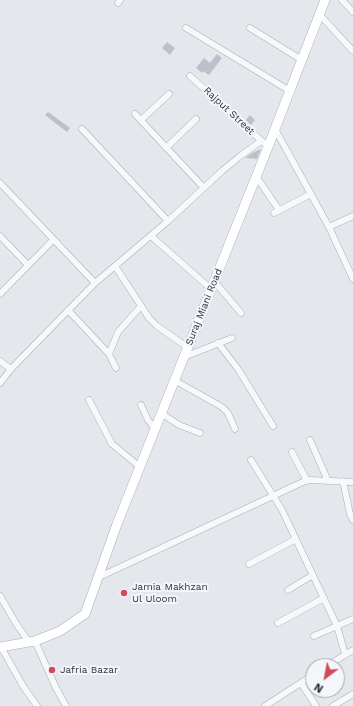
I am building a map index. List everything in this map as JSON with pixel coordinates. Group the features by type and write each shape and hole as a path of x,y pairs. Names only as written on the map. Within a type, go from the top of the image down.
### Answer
{"street":[{"name":"Suraj Miani Road","path":"32,641 60,632 84,614 117,524 256,176 264,144 275,129 325,0"},
{"path":"342,0 353,12"},
{"path":"319,14 353,51"},
{"path":"186,28 290,91"},
{"path":"250,28 302,60"},
{"name":"Rajput Street","path":"190,76 264,144"},
{"path":"141,120 169,94"},
{"path":"135,114 204,188"},
{"path":"166,148 196,119"},
{"path":"275,129 329,227 353,276"},
{"path":"82,130 168,221"},
{"path":"0,384 11,369 95,283 151,236 238,157 264,144"},
{"path":"256,176 277,211 311,194"},
{"path":"0,183 95,283"},
{"path":"329,227 353,216"},
{"path":"0,236 28,265"},
{"path":"151,236 212,285 241,313"},
{"path":"1,291 53,240"},
{"path":"115,266 149,318 157,326 187,347"},
{"path":"109,354 118,332 141,306"},
{"path":"68,310 109,354 116,368"},
{"path":"184,356 232,338"},
{"path":"218,343 238,369 273,426"},
{"path":"0,361 11,369"},
{"path":"174,380 222,407 228,413 235,429"},
{"path":"89,400 112,444 140,467"},
{"path":"141,405 148,420 155,429"},
{"path":"161,413 179,425 200,433"},
{"path":"310,440 328,481"},
{"path":"292,452 307,481"},
{"path":"251,460 282,510 337,626 345,654"},
{"path":"97,578 307,481 353,482"},
{"path":"343,481 350,514 353,520"},
{"path":"249,564 296,539"},
{"path":"288,590 313,575"},
{"path":"0,596 17,625 32,641 66,706"},
{"path":"278,623 324,598"},
{"path":"314,636 353,619"},
{"path":"32,641 0,647 23,686 37,706"},
{"path":"339,658 353,650"},
{"path":"265,706 305,680"},
{"path":"301,682 316,706"},
{"path":"333,706 353,694"}],"building":[{"path":"167,42 175,48 170,55 162,48"},
{"path":"217,54 222,58 209,75 203,71 202,73 196,68 204,58 210,63"},
{"path":"48,112 70,128 67,132 45,115"},
{"path":"250,115 255,120 251,125 246,120"},
{"path":"261,149 257,159 245,158 252,153"}],"place":[{"name":"Jamia Makhzan Ul Uloom","path":"124,593"},
{"name":"Jafria Bazar","path":"52,670"}]}
